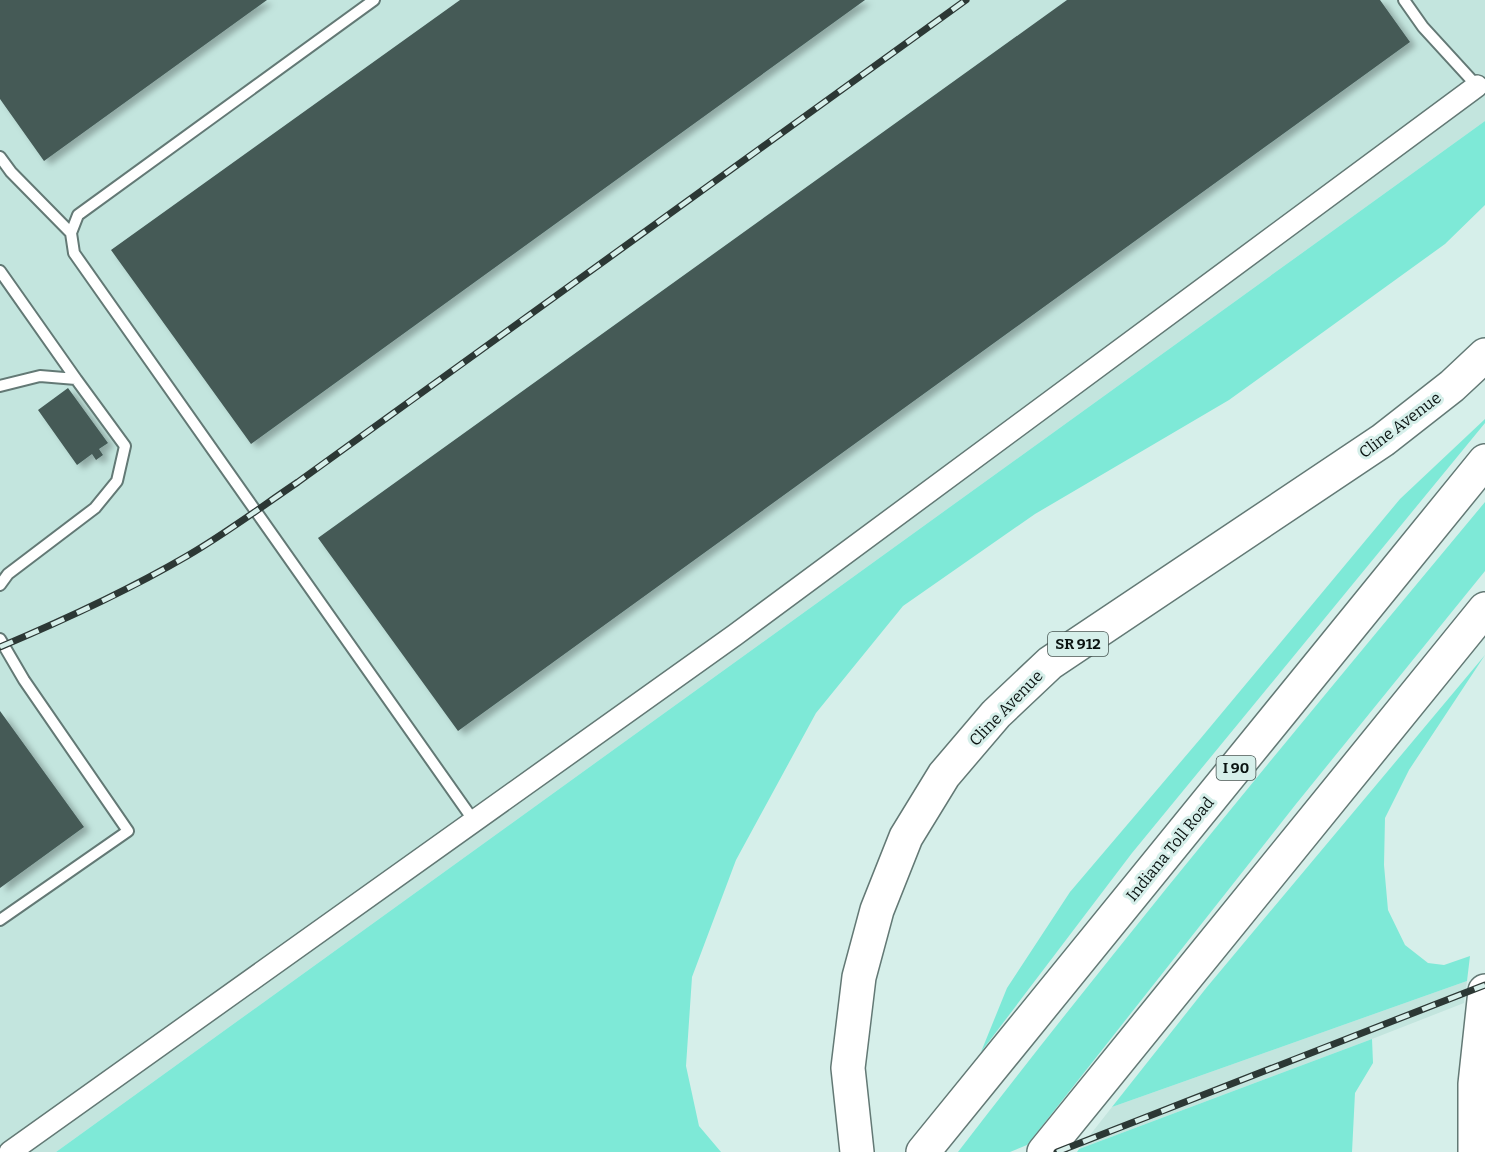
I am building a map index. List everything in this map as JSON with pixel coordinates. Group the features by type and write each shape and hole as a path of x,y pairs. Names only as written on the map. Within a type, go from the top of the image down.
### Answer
{"highway":[{"name":"Cline Avenue","path":"857,1152 848,1068 858,977 877,910 906,837 944,775 996,714 1050,663 1383,440 1452,386 1485,355"},
{"name":"Indiana Toll Road","path":"922,1152 1485,461"},
{"path":"1044,1152 1485,609"},
{"path":"1474,1152 1475,1084 1485,992"}],"street":[{"path":"10,1152 735,635 1477,86"}],"lane":[{"path":"374,0 78,215 71,233 74,253 474,821"},
{"path":"1404,0 1424,27 1477,86"},
{"path":"0,157 11,172 71,233"},
{"path":"0,271 125,446 117,481 95,508 8,573 0,585"},
{"path":"0,386 40,376 76,379"},
{"path":"0,639 24,680 128,831 0,920"}],"shaded area":[{"path":"0,0 1485,0 1485,121 56,1152 0,1152"},
{"path":"1467,981 1464,1003 1079,1149 1112,1107"}],"green space":[{"path":"1485,121 1485,205 1445,244 1229,400 1035,514 903,606 816,713 736,860 692,977 686,1066 699,1126 721,1152 56,1152"},
{"path":"1485,419 1485,423 1132,853 981,1052 1007,988 1070,892 1400,499"},
{"path":"1485,502 1485,571 1296,804 1027,1145 1010,1152 958,1152 1022,1069 1285,743"},
{"path":"1485,655 1409,770 1385,818 1384,865 1388,910 1405,945 1428,963 1444,965 1470,956 1467,981 1112,1107 1207,987"},
{"path":"1372,1039 1373,1063 1355,1093 1352,1152 1077,1152 1079,1149"}],"building":[{"path":"0,0 267,0 44,161 0,99"},
{"path":"460,0 865,0 251,444 111,250"},
{"path":"1067,0 1380,0 1410,42 458,731 318,538"},
{"path":"68,388 108,443 99,449 103,455 96,460 92,454 77,465 38,410"},
{"path":"0,711 84,827 0,888"}],"railway":[{"path":"0,647 118,593 187,556 229,530 966,0"},
{"path":"1057,1152 1485,985"}]}
